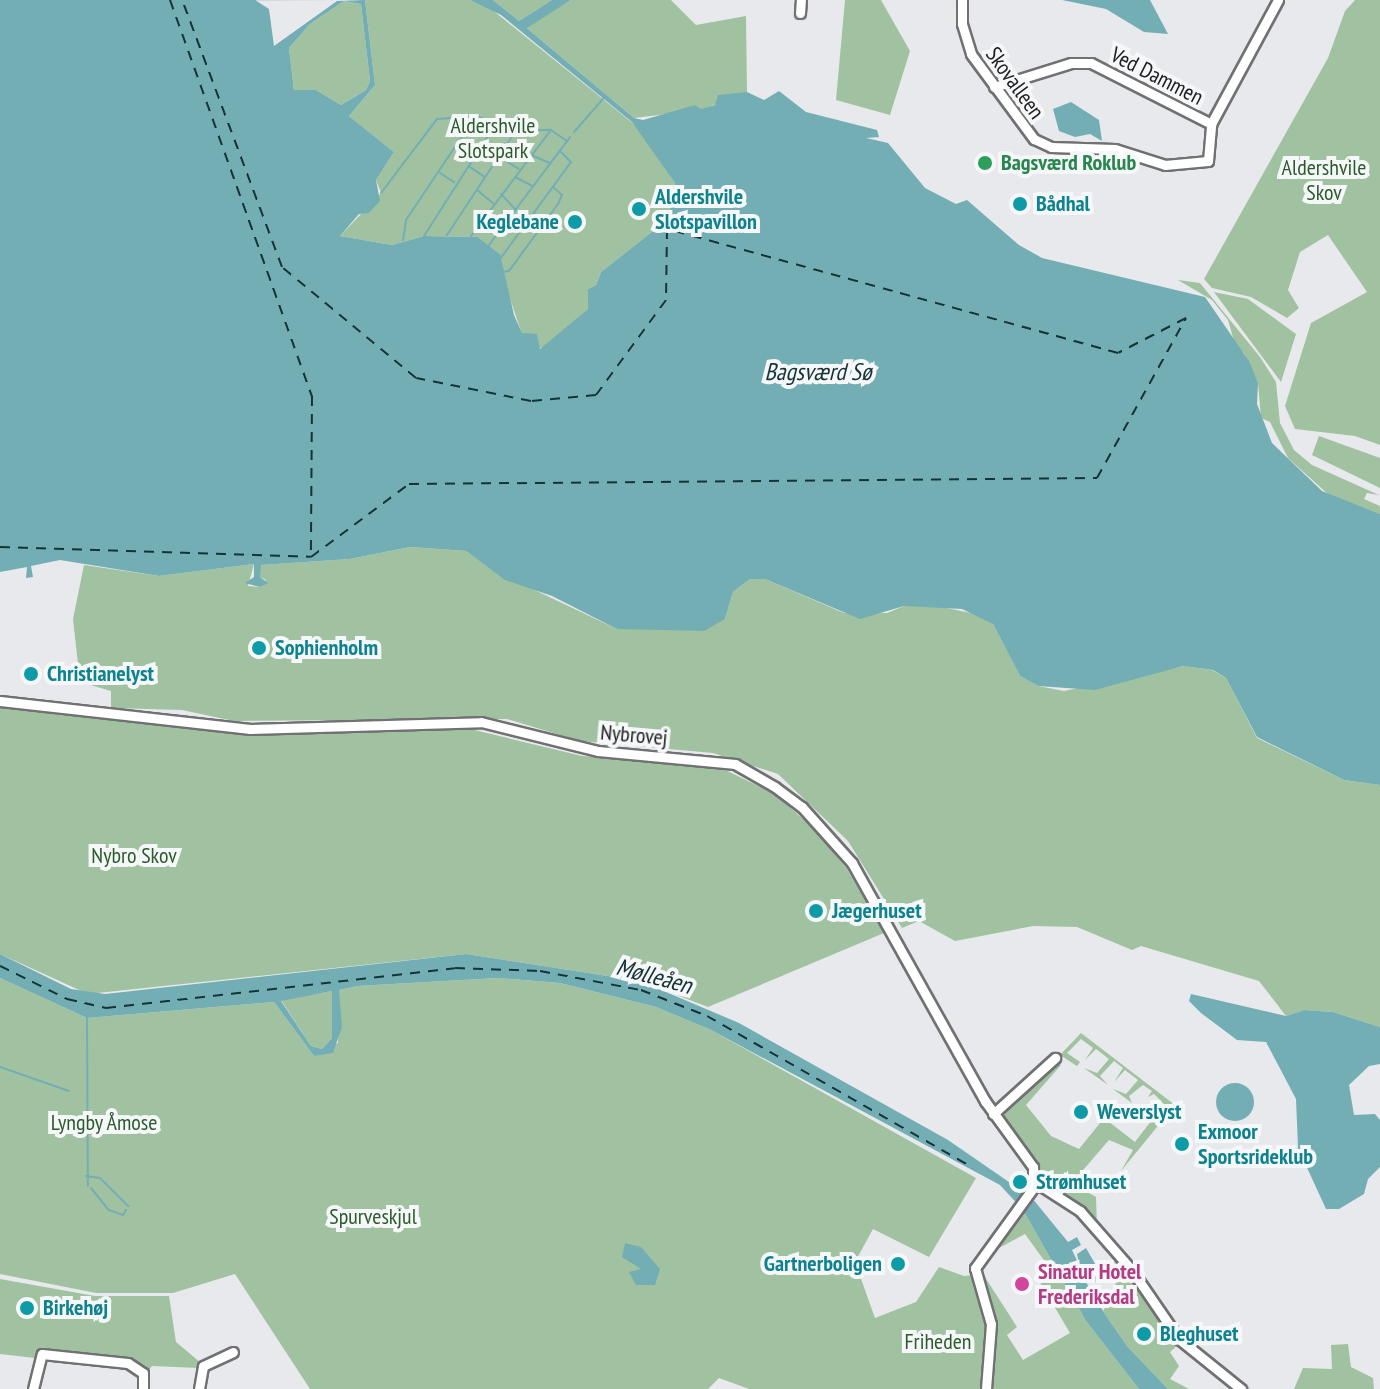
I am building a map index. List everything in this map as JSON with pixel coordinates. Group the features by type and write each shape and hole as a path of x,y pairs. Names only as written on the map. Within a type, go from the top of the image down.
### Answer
{"street":[{"path":"800,13 801,0"},
{"name":"Skovalleen","path":"962,0 965,41 994,87 1041,145 1128,154 1165,165 1208,161 1211,124"},
{"path":"1211,124 1278,0"},
{"name":"Ved Dammen","path":"994,87 1071,63 1091,63 1211,124"},
{"name":"Nybrovej","path":"0,701 250,729 481,722 586,749 711,760 745,768 802,807 852,863 993,1114 1033,1167 1032,1187"},
{"path":"993,1114 1055,1058"},
{"path":"986,1389 991,1324 975,1268 1032,1187 1080,1211 1131,1269 1179,1339 1241,1389"},
{"path":"199,1389 203,1366 233,1352"},
{"path":"33,1389 42,1354 128,1363 143,1373 143,1389"}],"green space":[{"name":"Aldershvile Slotspark","path":"365,0 470,0 490,8 640,129 675,183 676,198 662,224 601,272 596,285 588,289 588,309 546,347 538,348 537,335 522,334 499,266 500,254 478,237 424,236 392,245 340,236 381,193 376,180 394,152 349,116 375,85"},
{"path":"493,0 552,0 519,21"},
{"name":"Aldershvile Slotspark","path":"571,0 671,0 696,25 746,16 747,92 701,110 634,118 526,27"},
{"path":"845,0 881,0 910,51 890,115 836,100"},
{"name":"Aldershvile Skov","path":"1355,0 1380,0 1380,445 1355,436 1295,429 1285,406 1311,323 1367,292 1328,235 1300,252 1288,290 1299,308 1287,318 1251,297 1212,288 1204,279 1328,58 1345,11"},
{"path":"344,1 361,4 370,81 366,90 341,105 316,90 294,90 289,48 310,24"},
{"path":"1178,280 1200,283 1260,357 1276,382 1280,423 1294,450 1312,465 1379,495 1367,493 1364,499 1380,506 1380,514 1329,495 1288,458 1270,422 1261,418 1258,383 1244,353 1236,348 1228,320 1212,300"},
{"path":"1214,292 1248,299 1296,334 1281,382"},
{"path":"1319,436 1380,458 1380,488 1312,455"},
{"path":"410,547 466,551 492,570 617,629 725,619 733,592 750,579 765,579 844,613 887,613 904,606 932,605 981,615 993,624 1020,676 1038,686 1064,691 1184,666 1212,670 1226,678 1257,738 1344,780 1380,785 1380,1027 1333,1012 1304,1010 1286,1016 1259,981 1141,946 1132,950 1077,927 1033,926 955,941 919,921 902,928 848,841 778,774 713,753 580,741 507,719 234,721 182,710 111,708 111,691 80,682 73,619 84,565 159,576 254,564 248,586 260,587 266,580 260,577 260,565 350,559"},
{"name":"Nybro Skov","path":"0,707 244,735 466,728 582,756 715,765 775,794 814,829 847,869 884,933 708,1007 640,981 466,954 88,994 0,954"},
{"name":"Spurveskjul","path":"0,978 87,1018 274,1002 314,1056 338,1043 339,990 358,986 497,978 560,983 656,1007 711,1030 976,1178 929,1257 873,1229 855,1262 875,1318 916,1302 939,1267 964,1276 983,1274 1017,1327 1007,1335 1023,1360 1070,1333 1038,1279 1051,1270 1025,1234 999,1248 1023,1210 1086,1321 1139,1389 749,1389 719,1378 708,1389 310,1389 235,1274 173,1293 96,1293 0,1274"},
{"path":"332,991 332,1038 322,1049 311,1046 281,1000"},
{"path":"1081,1033 1175,1105 1121,1171 1133,1150 1109,1140 1072,1183 1096,1197 1097,1228 1040,1180 1034,1159 999,1114 1056,1063 1061,1065 1026,1105 1051,1136 1079,1149 1104,1118 1135,1142 1164,1104 1154,1094 1148,1097 1152,1091 1143,1085 1129,1096 1132,1103 1113,1089 1126,1094 1138,1080 1125,1070 1114,1082 1123,1068 1114,1061 1100,1076 1108,1085 1084,1068 1097,1073 1109,1059 1096,1049 1085,1060 1093,1048 1081,1039 1067,1053 1080,1062 1077,1066 1060,1055"},
{"path":"1107,1233 1185,1339 1170,1352 1179,1366 1170,1379 1189,1389 1168,1389 1127,1346 1103,1311 1115,1290 1117,1267 1102,1240"},
{"path":"0,1279 95,1296 169,1296 176,1342 201,1363 198,1368 152,1366 148,1371 130,1360 36,1351 35,1358 0,1354"},
{"path":"1348,1344 1351,1367 1373,1378 1374,1389 1294,1389 1303,1368 1332,1369 1331,1345"}],"water":[{"name":"Bagsværd Sø","path":"0,0 255,0 269,9 274,46 337,1 365,0 375,85 349,116 394,152 376,180 380,201 369,213 359,214 340,236 392,245 424,236 478,237 500,254 514,315 522,333 537,334 540,349 588,309 588,289 596,285 601,272 662,224 676,198 675,183 632,122 501,15 470,0 493,0 519,21 552,0 571,0 527,28 634,118 643,120 695,105 701,109 715,105 718,95 747,92 764,100 779,91 806,112 877,130 879,137 866,138 888,143 925,188 956,204 967,200 1019,245 1042,258 1205,297 1249,361 1258,383 1257,404 1272,443 1322,491 1380,514 1380,785 1344,780 1257,737 1226,678 1213,670 1183,666 1095,690 1038,686 1020,676 993,624 962,609 904,606 860,619 765,579 750,579 733,592 725,619 704,631 617,629 552,596 505,580 466,551 410,547 350,559 261,565 260,577 268,583 260,587 245,583 254,577 254,564 159,576 60,560 31,566 33,577 26,578 27,567 0,572","holes":["344,1 361,4 370,81 366,90 341,105 316,90 294,90 289,48 310,24"]},
{"path":"1062,0 1150,0 1168,34 1144,32 1106,9"},
{"path":"1071,102 1099,120 1102,141 1090,134 1075,137 1059,131 1053,109"},
{"path":"0,954 71,989 105,994 466,954 640,981 739,1023 948,1140 1032,1198 1068,1242 1077,1237 1081,1245 1072,1250 1080,1267 1077,1254 1086,1248 1102,1276 1095,1283 1086,1282 1127,1346 1168,1389 1139,1389 1086,1321 1023,1210 1000,1185 711,1030 656,1007 560,983 497,978 358,986 339,990 342,1027 333,1053 314,1056 274,1002 87,1018 0,978","holes":["332,991 332,1038 322,1049 311,1046 281,1001"]},
{"path":"1191,994 1286,1016 1304,1010 1333,1012 1380,1027 1380,1064 1369,1066 1349,1085 1354,1115 1375,1114 1380,1120 1380,1167 1368,1179 1364,1194 1339,1209 1326,1209 1298,1148 1296,1099 1266,1042 1237,1040 1189,1001"},
{"path":"1235,1083 1248,1089 1254,1102 1248,1115 1235,1121 1222,1115 1216,1102 1222,1089"},
{"path":"625,1243 641,1247 660,1269 655,1285 636,1285 629,1272 641,1269 622,1257"}],"waterway":[{"path":"574,132 603,99"},
{"path":"381,193 437,119 476,116 516,131 551,130 567,141"},
{"path":"403,240 406,220 475,117"},
{"path":"424,236 495,125"},
{"path":"471,236 550,131"},
{"path":"447,235 515,132"},
{"path":"489,245 570,137"},
{"path":"481,146 519,169"},
{"path":"500,259 571,162 560,151"},
{"path":"531,155 550,163"},
{"path":"470,167 485,177"},
{"path":"440,173 454,182"},
{"path":"515,177 533,186"},
{"path":"502,272 509,271 558,204 562,195 553,187"},
{"path":"477,190 493,203"},
{"path":"501,194 516,210"},
{"path":"534,213 544,222"},
{"path":"511,218 522,227"},
{"path":"87,1017 88,1186"},
{"path":"0,1067 69,1091"},
{"path":"86,1176 100,1178 128,1206"},
{"path":"91,1188 109,1210 123,1215 126,1210"}],"ferry route":[{"path":"170,0 312,396 311,556"},
{"path":"0,547 311,557 409,484 1097,478 1186,318 1118,353 667,229 666,300 596,395 531,401 416,378 282,267 182,0"},
{"path":"0,966 67,999 106,1008 455,968 540,971 641,990 707,1016 973,1168"}],"place":[{"name":"Bagsværd Roklub","path":"985,163"},
{"name":"Bådhal","path":"1020,204"},
{"name":"Aldershvile Slotspavillon","path":"639,209"},
{"name":"Keglebane","path":"575,222"},
{"name":"Sophienholm","path":"259,648"},
{"name":"Christianelyst","path":"31,674"},
{"name":"Jægerhuset","path":"816,911"},
{"name":"Weverslyst","path":"1081,1112"},
{"name":"Exmoor Sportsrideklub","path":"1182,1144"},
{"name":"Strømhuset","path":"1020,1182"},
{"name":"Gartnerboligen","path":"898,1264"},
{"name":"Sinatur Hotel Frederiksdal","path":"1022,1284"},
{"name":"Birkehøj","path":"27,1308"},
{"name":"Bleghuset","path":"1144,1334"}],"water label":[{"name":"Mølleåen","path":"654,976"}],"park label":[{"name":"Lyngby Åmose","path":"104,1123"},
{"name":"Friheden","path":"938,1342"}]}
